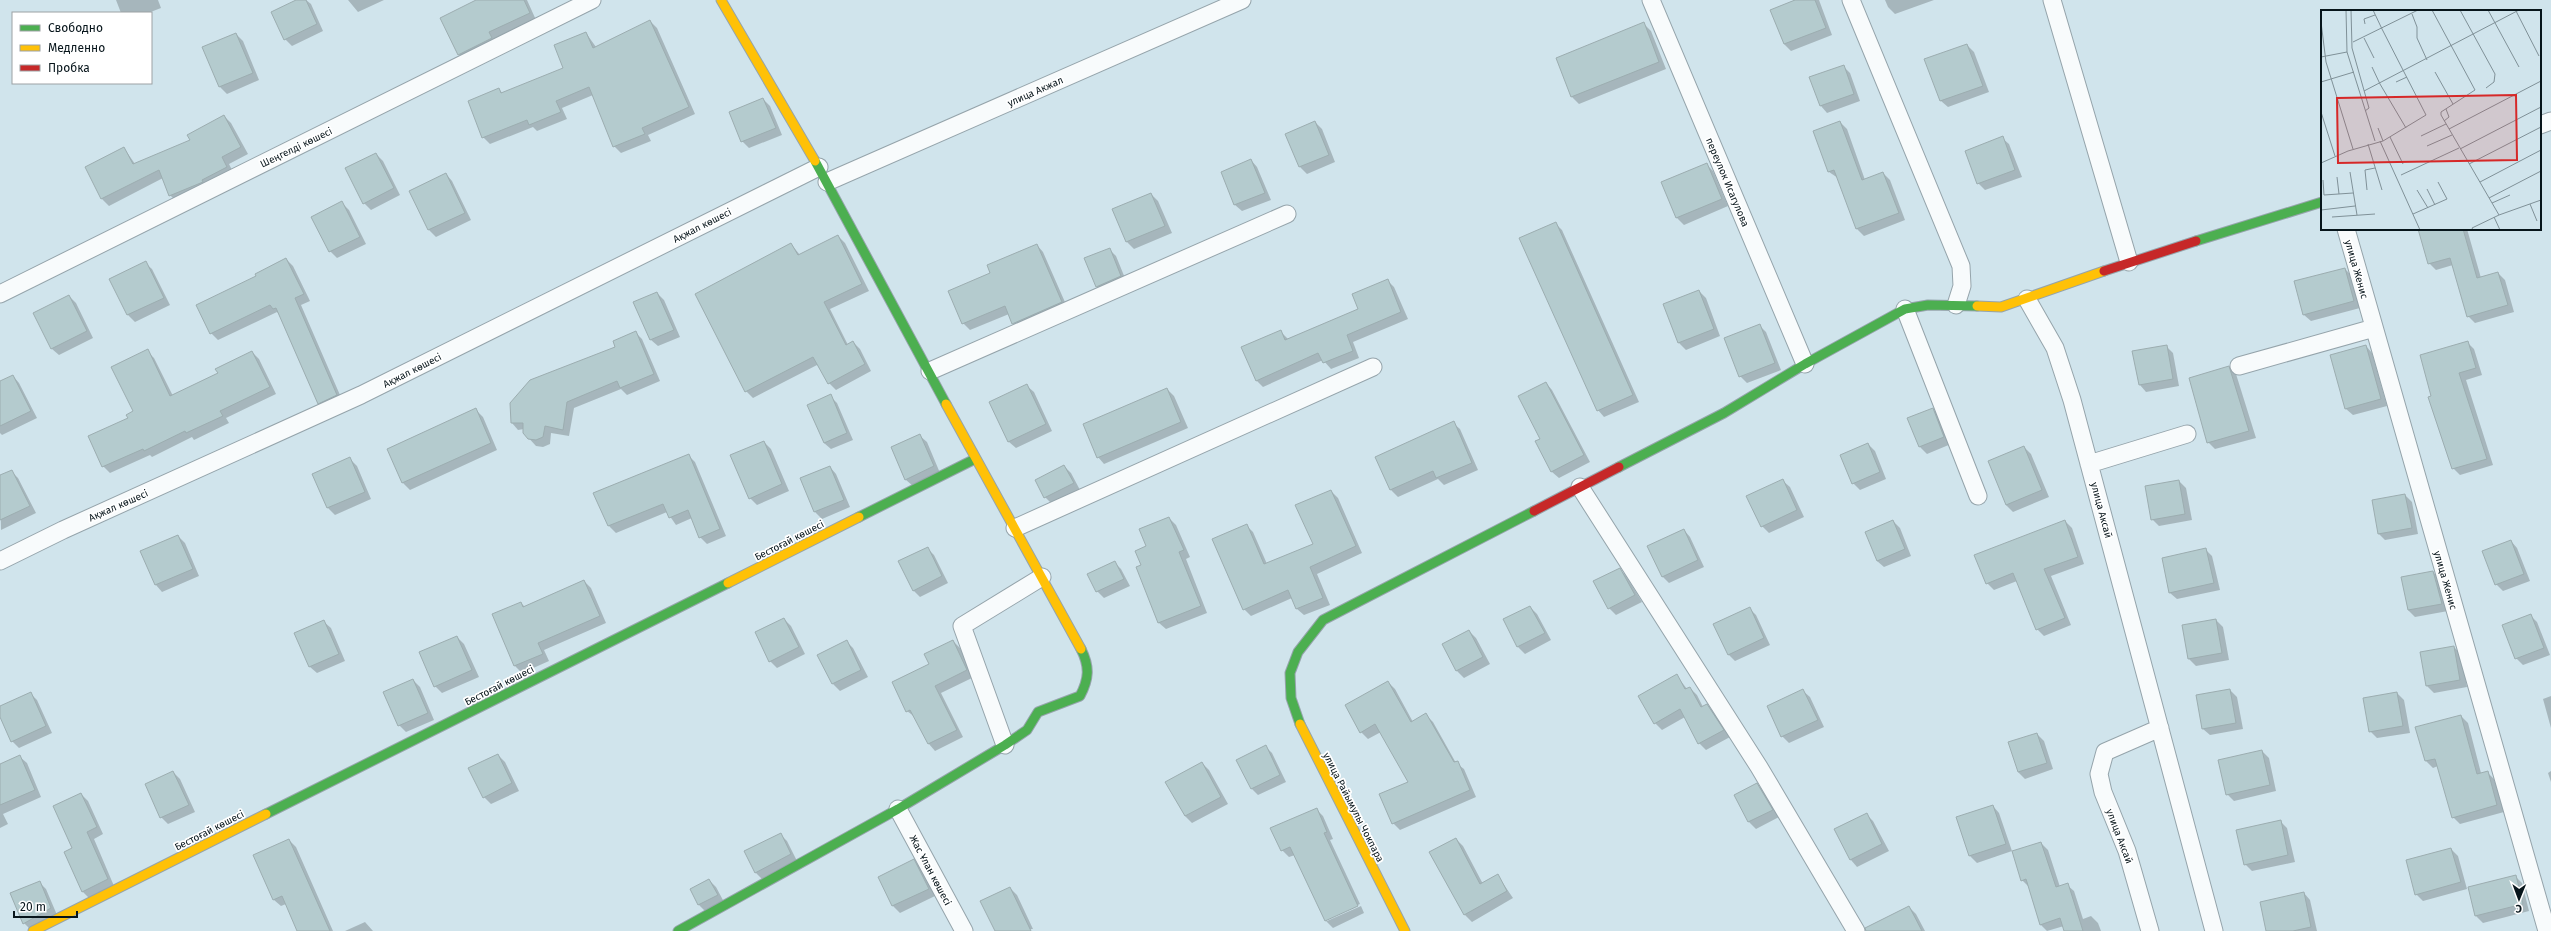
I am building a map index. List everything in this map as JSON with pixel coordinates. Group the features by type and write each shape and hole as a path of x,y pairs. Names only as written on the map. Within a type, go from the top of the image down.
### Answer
{"street":[{"name":"Шеңгелді көшесі","path":"0,294 592,0"},
{"path":"678,931 898,809 1005,745 1027,730 1038,712 1080,696 1088,681 1085,657 1042,577 975,459 930,371 819,167 721,0"},
{"name":"улица Акжал","path":"827,182 1242,0"},
{"name":"переулок Исагулова","path":"1651,0 1805,364"},
{"path":"1851,0 1961,266 1962,286 1956,305"},
{"path":"2052,0 2129,262"},
{"path":"2541,125 2551,121"},
{"name":"Ақжал көшесі","path":"0,561 63,530 361,395 819,167"},
{"path":"1856,931 1759,767 1580,487 1724,412 1805,364 1905,310 1928,305 1956,305 1978,308 2001,307 2129,262 2321,202"},
{"path":"930,371 1287,214"},
{"name":"улица Женис","path":"2346,230 2547,931"},
{"name":"улица Аксай","path":"2027,299 2055,348 2089,464 2214,931"},
{"path":"1905,310 1978,496"},
{"path":"2239,366 2374,328"},
{"path":"1015,528 1373,367"},
{"path":"2089,464 2187,434"},
{"name":"Бестоғай көшесі","path":"33,931 975,459"},
{"name":"улица Райымулы Чокпара","path":"1405,931 1295,714 1288,692 1291,665 1301,645 1324,620 1580,487"},
{"path":"1005,745 962,626 1042,577"},
{"name":"улица Аксай","path":"2150,931 2127,851 2103,792 2099,774 2105,752 2160,728"},
{"name":"Жас Ұлан көшесі","path":"898,809 964,931"}],"building":[{"path":"296,0 306,0 317,24 284,40 271,12"},
{"path":"476,0 524,0 530,13 489,32 492,38 458,55 440,18"},
{"path":"1795,0 1815,0 1826,28 1784,44 1770,10"},
{"path":"650,20 689,107 642,128 645,134 613,147 589,87 556,101 561,112 529,125 527,120 482,138 468,101 499,88 501,93 563,68 554,45 586,32 593,48"},
{"path":"1644,22 1659,62 1571,97 1556,58"},
{"path":"236,33 253,73 219,87 202,47"},
{"path":"1967,44 1983,86 1940,101 1924,59"},
{"path":"1844,65 1854,94 1820,106 1809,77"},
{"path":"763,98 776,128 741,142 729,112"},
{"path":"224,115 241,147 222,157 227,167 202,180 203,182 169,196 159,170 101,199 85,167 124,147 133,164 190,140 187,135"},
{"path":"1315,121 1329,155 1299,167 1285,134"},
{"path":"1840,121 1862,180 1883,172 1899,213 1856,229 1834,170 1828,172 1813,131"},
{"path":"2003,136 2015,170 1977,184 1965,151"},
{"path":"376,153 394,188 363,204 345,168"},
{"path":"1251,159 1265,193 1234,205 1221,172"},
{"path":"1707,163 1722,199 1676,218 1661,182"},
{"path":"446,173 465,213 428,230 409,191"},
{"path":"1151,193 1165,226 1126,242 1112,209"},
{"path":"342,201 360,237 329,252 311,217"},
{"path":"1556,222 1633,395 1597,411 1519,238"},
{"path":"2418,230 2463,230 2477,278 2498,272 2508,305 2467,317 2450,258 2428,264"},
{"path":"838,235 862,284 824,302 846,345 853,341 865,364 828,384 813,357 745,392 695,294 791,243 798,255"},
{"path":"1037,244 1062,302 1012,324 1005,306 962,324 948,291 990,273 987,265"},
{"path":"1110,248 1121,276 1096,287 1084,258"},
{"path":"286,258 304,294 295,298 337,395 318,404 276,308 273,309 270,305 210,334 196,305 256,276 255,274"},
{"path":"146,261 164,298 127,315 109,279"},
{"path":"2345,268 2354,301 2303,315 2294,281"},
{"path":"1388,279 1401,312 1347,335 1353,351 1323,363 1318,353 1256,381 1241,347 1281,330 1285,340 1358,309 1352,294"},
{"path":"1699,290 1714,329 1678,343 1663,304"},
{"path":"657,292 674,330 650,340 633,302"},
{"path":"69,295 87,331 51,349 33,313"},
{"path":"1760,324 1775,363 1739,377 1724,338"},
{"path":"636,331 654,374 620,388 617,381 567,402 563,430 545,426 543,437 536,440 528,439 523,433 523,423 511,423 510,403 530,380 615,347 613,341"},
{"path":"2468,341 2476,368 2459,373 2487,459 2452,469 2428,397 2431,396 2420,355"},
{"path":"2167,345 2173,379 2139,385 2132,351"},
{"path":"2366,345 2381,399 2345,409 2330,355"},
{"path":"148,349 170,396 218,373 215,369 252,351 270,387 220,411 223,416 186,433 185,431 144,451 143,449 102,467 88,436 128,418 126,415 133,411 111,367"},
{"path":"2229,366 2249,431 2207,443 2189,378"},
{"path":"13,375 31,411 0,426 0,381"},
{"path":"1546,382 1584,455 1551,472 1535,441 1540,439 1518,396"},
{"path":"1027,384 1046,424 1008,442 989,402"},
{"path":"1167,388 1181,422 1097,458 1083,424"},
{"path":"831,394 847,433 824,443 807,405"},
{"path":"476,408 491,443 402,483 387,449"},
{"path":"1933,408 1944,437 1919,447 1907,418"},
{"path":"1454,421 1472,463 1436,478 1433,471 1390,490 1375,457"},
{"path":"920,434 934,466 905,480 891,447"},
{"path":"764,441 782,484 749,499 730,455"},
{"path":"1868,443 1880,472 1852,484 1840,455"},
{"path":"2024,446 2042,490 2006,505 1988,461"},
{"path":"689,454 720,529 699,538 688,510 669,518 663,504 608,526 593,493"},
{"path":"350,457 365,492 327,508 312,474"},
{"path":"1064,465 1074,483 1044,498 1035,480"},
{"path":"830,466 844,500 814,512 800,478"},
{"path":"12,470 30,506 0,520 0,475"},
{"path":"1783,479 1797,510 1761,527 1746,496"},
{"path":"2179,480 2185,514 2151,520 2145,486"},
{"path":"1331,490 1356,546 1310,567 1323,598 1296,609 1288,590 1243,610 1212,539 1247,524 1264,564 1313,544 1295,505"},
{"path":"2405,494 2412,528 2378,534 2372,500"},
{"path":"1169,517 1184,550 1179,552 1201,606 1158,623 1136,567 1141,565 1135,551 1146,546 1139,529"},
{"path":"1893,520 1905,549 1877,561 1865,532"},
{"path":"2065,520 2078,557 2044,569 2065,618 2036,630 2013,573 1986,584 1974,555"},
{"path":"1684,529 1698,560 1662,577 1647,546"},
{"path":"178,535 193,569 155,585 140,551"},
{"path":"2511,540 2524,574 2495,585 2482,551"},
{"path":"928,547 942,576 913,591 898,561"},
{"path":"2206,548 2214,583 2169,593 2162,558"},
{"path":"1115,561 1124,579 1096,592 1087,574"},
{"path":"1620,568 1635,595 1608,609 1593,581"},
{"path":"2433,571 2442,604 2408,610 2401,577"},
{"path":"584,580 600,616 538,643 543,654 514,666 492,614 521,602 523,607"},
{"path":"1530,606 1545,633 1517,647 1503,619"},
{"path":"1750,607 1764,638 1728,655 1713,624"},
{"path":"2531,614 2544,648 2515,659 2502,625"},
{"path":"784,618 799,647 769,662 755,632"},
{"path":"2216,619 2222,653 2188,659 2182,625"},
{"path":"324,620 339,654 309,667 294,633"},
{"path":"1469,630 1483,657 1456,671 1442,644"},
{"path":"457,636 472,670 434,687 419,652"},
{"path":"847,640 861,670 832,684 817,655"},
{"path":"953,640 967,670 935,686 957,730 928,744 910,710 906,712 892,682 929,664 924,654"},
{"path":"2454,646 2460,680 2426,686 2420,652"},
{"path":"1677,674 1685,689 1690,687 1701,707 1707,704 1724,730 1698,744 1680,709 1654,724 1638,696"},
{"path":"413,679 428,713 398,726 383,692"},
{"path":"1388,681 1411,722 1426,713 1454,762 1458,761 1470,790 1392,824 1379,794 1408,782 1375,724 1360,733 1345,705"},
{"path":"1803,689 1818,720 1781,737 1767,706"},
{"path":"2230,689 2236,723 2202,729 2196,695"},
{"path":"31,692 46,726 11,742 0,717 0,706"},
{"path":"2397,692 2403,726 2369,732 2363,698"},
{"path":"2461,715 2477,774 2488,771 2497,805 2452,818 2435,759 2425,761 2415,727"},
{"path":"2037,733 2047,763 2018,772 2008,742"},
{"path":"1266,745 1280,775 1251,789 1236,760"},
{"path":"2262,750 2270,785 2226,795 2218,760"},
{"path":"498,754 512,783 483,798 468,768"},
{"path":"20,755 35,790 0,805 0,764"},
{"path":"1202,762 1221,797 1185,816 1165,782"},
{"path":"173,771 189,805 160,818 145,784"},
{"path":"1757,783 1773,810 1748,822 1734,795"},
{"path":"81,793 97,827 87,832 108,879 82,892 64,852 72,848 53,806"},
{"path":"1993,805 2006,844 1969,856 1956,817"},
{"path":"1317,808 1327,832 1324,833 1358,906 1325,921 1290,847 1281,851 1270,828"},
{"path":"1867,813 1882,844 1850,860 1834,829"},
{"path":"2281,820 2288,855 2244,865 2236,830"},
{"path":"781,833 791,854 755,873 744,851"},
{"path":"1456,838 1480,884 1498,874 1507,891 1464,915 1429,852"},
{"path":"289,839 330,931 297,931 282,896 273,900 253,855"},
{"path":"2041,842 2056,887 2068,883 2083,931 2064,931 2060,918 2040,925 2026,879 2021,881 2012,851"},
{"path":"2451,848 2461,882 2415,895 2406,860"},
{"path":"914,859 929,889 892,906 878,877"},
{"path":"2516,875 2523,904 2475,916 2468,887"},
{"path":"709,879 718,895 698,905 690,889"},
{"path":"40,881 51,908 23,924 10,893"},
{"path":"1010,887 1031,931 995,931 980,901"},
{"path":"2304,892 2311,927 2293,931 2266,931 2260,902"},
{"path":"1909,906 1922,931 1866,931 1865,928"}],"traffic: fast":[{"path":"815,161 946,404"},
{"path":"2196,241 2321,202"},
{"path":"1619,467 1724,413 1805,364 1905,309 1928,305 1977,306"},
{"path":"859,517 975,459"},
{"path":"1300,724 1291,698 1290,673 1298,652 1323,620 1534,511"},
{"path":"266,814 728,583"},
{"path":"678,931 898,809 1005,745 1027,730 1038,712 1080,696 1087,678 1086,662 1081,649"}],"traffic: slow":[{"path":"721,0 815,161"},
{"path":"1977,306 2001,307 2104,271"},
{"path":"946,404 1081,649"},
{"path":"728,583 859,517"},
{"path":"1300,724 1405,931"},
{"path":"33,931 266,814"}],"traffic: jam":[{"path":"2104,271 2196,241"},
{"path":"1534,511 1619,467"}]}
